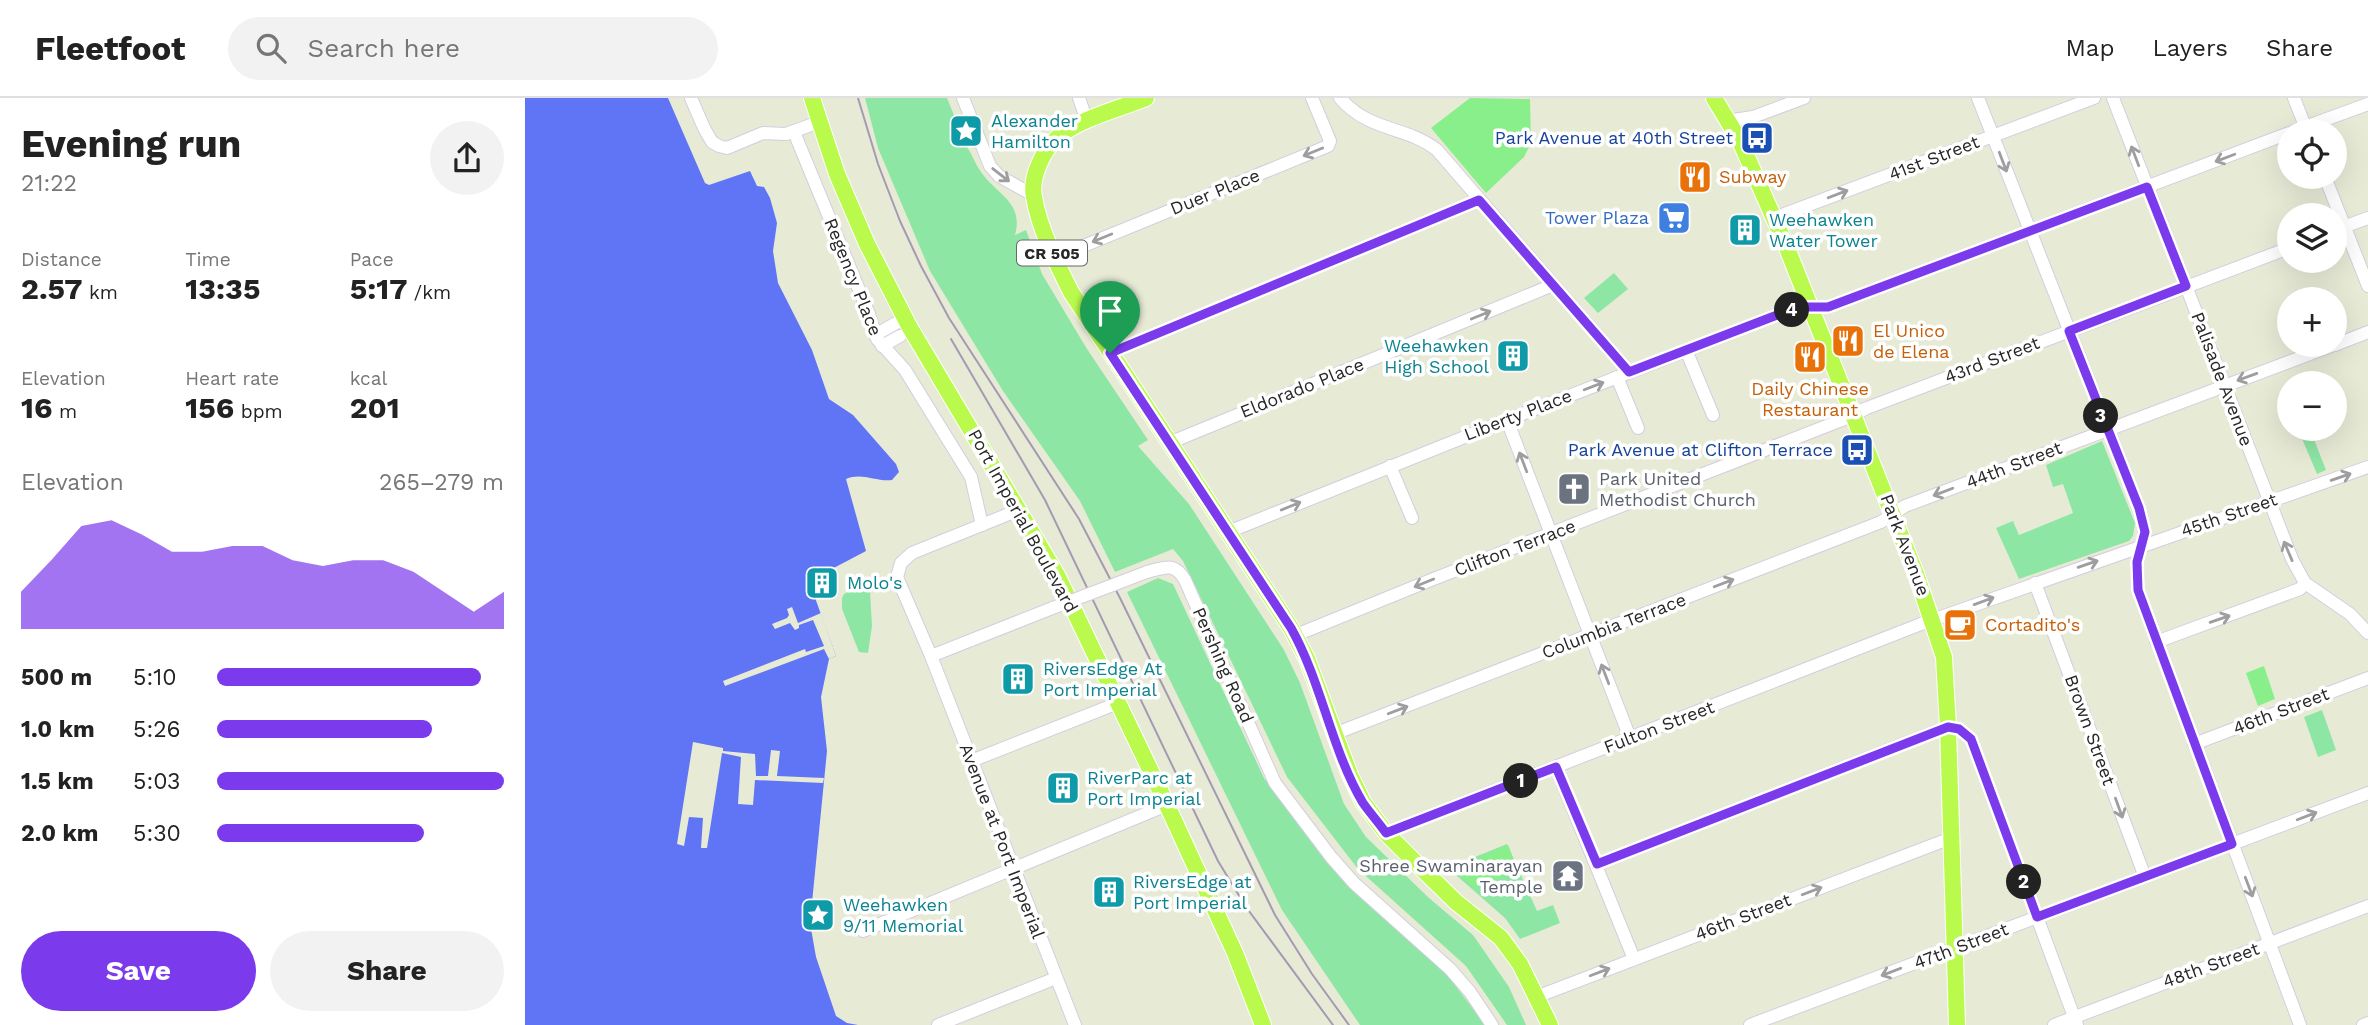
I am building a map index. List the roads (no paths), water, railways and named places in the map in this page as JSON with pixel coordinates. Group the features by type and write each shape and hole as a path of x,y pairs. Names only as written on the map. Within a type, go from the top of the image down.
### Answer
{"main road":[{"name":"Port Imperial Boulevard","path":"812,98 837,174 866,244 905,318 1057,575 1235,953 1263,1025"},
{"path":"1033,195 1042,156 1056,138 1087,121 1146,98"},
{"name":"Park Avenue","path":"1714,98 1740,141 1774,218 1893,514 1944,657 1957,1025"},
{"name":"CR 505","path":"1033,195 1054,258 1071,292 1296,635 1363,802 1386,833 1456,902 1501,938 1520,964 1550,1025"}],"street":[{"path":"691,98 712,142 727,148 763,133 786,135 819,122"},
{"path":"963,98 990,166 999,176 1033,195"},
{"path":"1079,98 1087,121"},
{"name":"Duer Place","path":"1054,258 1328,146 1330,141 1312,98"},
{"path":"1340,98 1349,108 1372,123 1428,143 1437,150 1553,285 1623,374 1638,428"},
{"path":"1727,121 1753,117 1804,98"},
{"path":"1978,98 2139,508 2145,532 2137,562 2138,590 2300,1025"},
{"name":"41st Street","path":"1774,218 2094,98"},
{"name":"Palisade Avenue","path":"2113,98 2291,559 2305,583 2350,614 2368,633"},
{"path":"2294,98 2299,119"},
{"path":"2329,119 2368,103"},
{"name":"Regency Place","path":"794,132 869,314 875,335 905,370 971,477 982,525"},
{"name":"Liberty Place","path":"1228,532 1798,307 1828,307 2277,138"},
{"path":"1110,353 1479,200"},
{"path":"2347,226 2368,218"},
{"path":"2347,243 2368,286"},
{"name":"43rd Street","path":"1852,414 2277,252"},
{"name":"Eldorado Place","path":"1169,443 1553,285"},
{"path":"875,335 905,318"},
{"name":"44th Street","path":"2347,340 2368,332"},
{"path":"882,346 899,336"},
{"path":"1686,350 1713,415"},
{"name":"44th Street","path":"1893,514 1905,506 2301,357"},
{"name":"Clifton Terrace","path":"1296,635 1852,414"},
{"path":"1507,420 1630,738"},
{"path":"1390,466 1412,518"},
{"name":"45th Street","path":"1933,620 2368,467"},
{"path":"931,656 897,576 901,563 912,553 1020,510"},
{"name":"Columbia Terrace","path":"1334,734 1881,522 1893,514"},
{"name":"Pershing Road","path":"931,656 1147,572 1171,567 1179,571 1275,783 1354,883 1450,969 1470,992 1492,1025"},
{"name":"Brown Street","path":"2035,583 2145,877"},
{"path":"2156,642 2290,593 2300,589 2305,583"},
{"name":"Fulton Street","path":"1386,833 1933,620"},
{"name":"Avenue at Port Imperial","path":"931,656 1075,1025"},
{"name":"46th Street","path":"2195,744 2368,678"},
{"path":"971,761 1118,703"},
{"path":"1597,864 1948,727 1959,729 1971,739 2076,1021"},
{"path":"1556,767 1634,959"},
{"name":"47th Street","path":"1750,1025 2368,793"},
{"path":"863,931 1167,805"},
{"name":"46th Street","path":"1536,997 1951,838"},
{"name":"48th Street","path":"2053,1025 2076,1021 2368,906"},
{"path":"938,1025 1056,978"},
{"path":"2363,1025 2368,1023"}],"water":[{"path":"525,98 668,98 705,183 709,185 750,171 757,186 764,187 770,198 777,223 773,251 778,283 812,350 829,399 853,415 896,464 899,472 892,480 858,476 846,479 866,551 809,581 836,656 829,659 821,697 827,751 810,923 816,957 836,1016 847,1023 858,1025 525,1025"}],"tram line":[{"path":"858,98 878,164 921,266 949,318 1079,519 1275,915 1312,974 1349,1025"},
{"path":"951,339 1045,500 1218,861 1246,907 1333,1025"}],"place":[{"name":"Alexander Hamilton","path":"966,131"},
{"name":"Park Avenue at 40th Street","path":"1757,138"},
{"name":"Subway","path":"1695,177"},
{"name":"Tower Plaza","path":"1674,218"},
{"name":"Weehawken Water Tower","path":"1745,230"},
{"name":"El Unico de Elena","path":"1848,341"},
{"name":"Weehawken High School","path":"1513,356"},
{"name":"Daily Chinese Restaurant","path":"1810,357"},
{"name":"Park Avenue at Clifton Terrace","path":"1857,450"},
{"name":"Park United Methodist Church","path":"1574,489"},
{"name":"Molo's","path":"822,583"},
{"name":"Cortadito's","path":"1960,625"},
{"name":"RiversEdge At Port Imperial","path":"1018,679"},
{"name":"RiverParc at Port Imperial","path":"1063,788"},
{"name":"Shree Swaminarayan Temple","path":"1568,876"},
{"name":"RiversEdge at Port Imperial","path":"1109,892"},
{"name":"Weehawken 9/11 Memorial","path":"818,915"}]}
